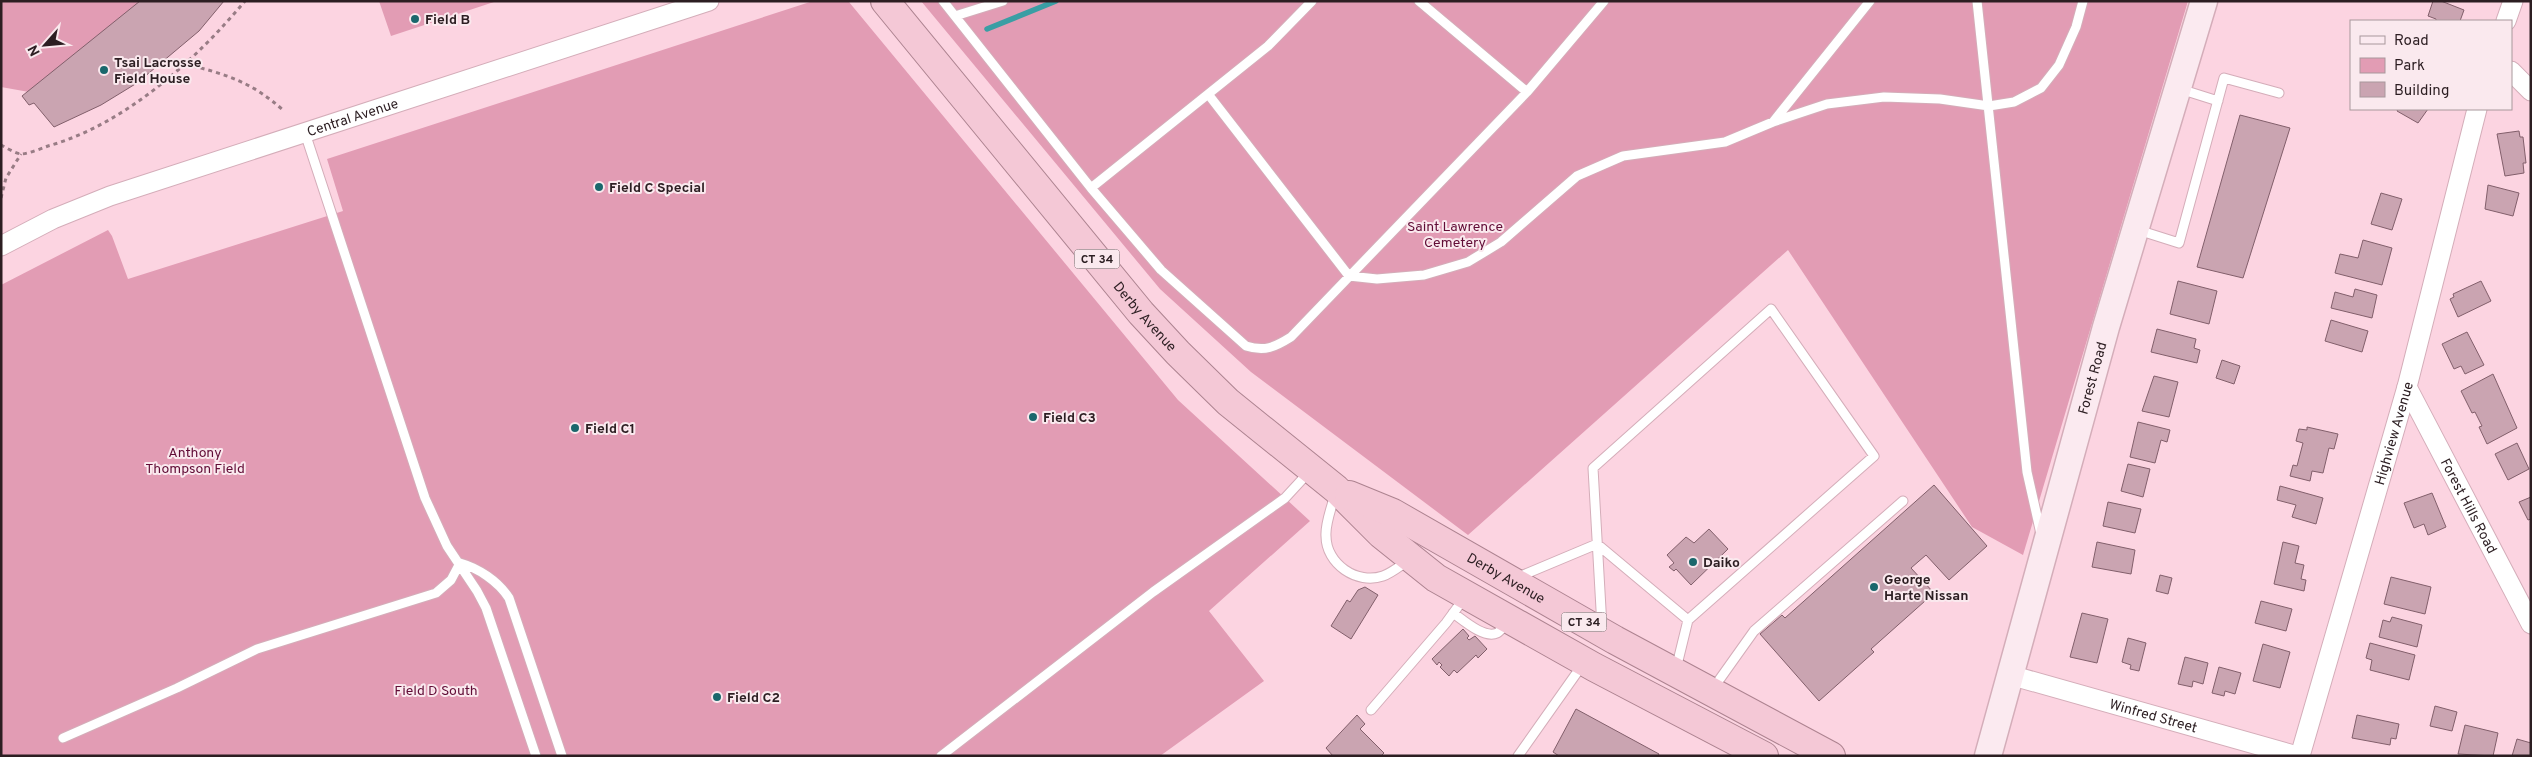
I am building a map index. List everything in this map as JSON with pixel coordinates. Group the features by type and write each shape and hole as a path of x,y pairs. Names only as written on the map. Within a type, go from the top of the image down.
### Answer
{"highway":[{"name":"Derby Avenue","path":"884,1 1166,340 1228,402 1336,489 1381,534 1436,578 1460,604 1510,620 1764,756"},
{"name":"Derby Avenue","path":"1336,489 1393,513 1602,632 1831,756"},
{"path":"1585,661 1602,632"}],"main road":[{"name":"Forest Road","path":"1988,756 2044,549 2135,229 2204,1"}],"street":[{"name":"Central Avenue","path":"1,246 53,219 110,196 710,1"},
{"path":"2506,20 2513,1"},
{"path":"2512,72 2531,91"},
{"name":"Highview Avenue","path":"2299,756 2407,387 2477,110"},
{"name":"Forest Hills Road","path":"2407,387 2531,624"},
{"name":"Winfred Street","path":"2010,675 2299,756"}],"lane":[{"path":"943,1 1091,188 1161,270 1246,346 1260,350 1275,347 1283,342 1349,276 1527,92 1604,1"},
{"path":"955,16 1004,1"},
{"path":"1091,188 1268,46 1312,1"},
{"path":"1419,1 1527,92"},
{"path":"1773,122 1870,1"},
{"path":"1977,1 2028,472 2044,549"},
{"path":"1208,94 1349,276 1377,279 1424,275 1468,262 1501,242 1576,176 1624,156 1725,142 1773,122 1827,104 1884,97 1940,99 1989,106 2014,102 2041,88 2059,65 2076,27 2083,1"},
{"path":"2135,229 2179,243 2224,78 2280,93"},
{"path":"2177,89 2218,100"},
{"path":"305,133 425,498 447,546 460,563 486,608 536,756"},
{"path":"1602,632 1593,468 1772,308 1874,456 1688,620 1675,672"},
{"path":"941,756 1153,592 1285,498 1311,470"},
{"path":"1336,489 1326,536 1332,556 1343,570 1364,579 1383,576 1412,559"},
{"path":"1711,691 1754,631 1903,501"},
{"path":"1511,580 1597,544"},
{"path":"1597,544 1688,620"},
{"path":"63,738 177,688 257,648 436,593 451,580 460,563"},
{"path":"460,563 475,567 504,591 508,598 562,756"},
{"path":"1371,710 1460,604"},
{"path":"1518,756 1585,661"}],"path":[{"path":"1,145 21,154 74,139 92,130 163,83 219,32 245,1"},
{"path":"185,64 221,72 240,80 266,94 284,111"},
{"path":"1,198 6,178 21,154"}],"green space":[{"path":"1,1 177,1 29,92 1,87"},
{"name":"Field B","path":"379,1 497,1 391,36"},
{"path":"813,1 849,2 1178,400 1310,521 1209,611 1264,681 1160,756 1,756 1,285 108,230 128,279 343,211 327,159"},
{"name":"Saint Lawrence Cemetery","path":"921,1 2188,1 2023,555 1972,527 1788,250 1468,535 1251,372 1160,289"}],"building":[{"name":"Tsai Lacrosse Field House","path":"140,1 224,1 199,31 137,83 101,105 54,127 34,103 29,105 22,96"},
{"path":"2433,1 2441,1 2464,10 2460,20 2436,20 2428,16"},
{"path":"2398,110 2427,110 2418,123"},
{"path":"2240,115 2290,128 2243,278 2197,267"},
{"path":"2519,131 2520,137 2523,137 2526,163 2523,163 2524,173 2505,176 2497,134"},
{"path":"2488,185 2519,193 2513,216 2485,209"},
{"path":"2381,193 2402,199 2392,230 2371,224"},
{"path":"2363,240 2392,248 2382,285 2335,273 2340,254 2358,258"},
{"path":"2178,281 2217,291 2209,324 2170,314"},
{"path":"2481,281 2491,301 2458,317 2450,299 2454,297 2453,294"},
{"path":"2355,289 2377,295 2372,318 2331,308 2335,292 2353,297"},
{"path":"2331,320 2368,331 2362,352 2325,341"},
{"path":"2157,329 2196,339 2194,348 2200,350 2197,363 2151,352"},
{"path":"2467,332 2484,365 2465,374 2461,366 2454,369 2442,344"},
{"path":"2222,360 2240,366 2234,384 2216,378"},
{"path":"2493,374 2517,428 2487,444 2479,427 2482,426 2475,412 2472,413 2461,391"},
{"path":"2154,376 2178,382 2169,417 2142,411"},
{"path":"2138,422 2170,430 2167,442 2161,440 2155,463 2130,457"},
{"path":"2307,427 2338,434 2334,449 2329,448 2323,473 2312,471 2310,481 2290,476 2293,465 2297,466 2303,443 2296,441 2299,429 2307,430"},
{"path":"2517,443 2529,469 2508,480 2495,454"},
{"path":"2128,464 2150,469 2143,497 2121,491"},
{"name":"George Harte Nissan","path":"1934,485 1987,546 1949,580 1926,555 1911,568 1934,593 1871,649 1874,652 1819,701 1760,634 1782,615 1785,618"},
{"path":"2280,486 2323,498 2316,524 2292,517 2296,505 2277,500"},
{"path":"2432,493 2446,527 2428,535 2424,524 2414,528 2404,503"},
{"path":"2531,497 2531,519 2528,520 2519,502"},
{"path":"2108,502 2141,509 2135,533 2103,526"},
{"path":"1709,529 1728,549 1691,585 1676,569 1674,571 1669,567 1674,563 1667,555 1686,537 1694,543"},
{"path":"2097,542 2135,550 2131,574 2092,567"},
{"path":"2283,542 2299,546 2295,563 2304,565 2301,579 2306,580 2304,591 2274,584"},
{"path":"2160,575 2172,578 2168,594 2156,591"},
{"path":"2391,577 2431,587 2425,614 2384,604"},
{"path":"1365,587 1378,595 1351,639 1331,626 1347,600 1350,602 1358,590"},
{"path":"2261,601 2292,609 2286,631 2255,623"},
{"path":"2082,613 2108,619 2097,663 2070,657"},
{"path":"2392,617 2422,625 2417,647 2379,637 2383,620 2390,622"},
{"path":"1463,629 1469,636 1467,638 1469,640 1475,636 1487,649 1478,658 1476,655 1457,673 1454,670 1449,676 1440,667 1442,665 1439,662 1437,665 1432,659"},
{"path":"2128,638 2146,643 2139,671 2130,669 2131,665 2122,662"},
{"path":"2370,643 2415,655 2409,680 2370,670 2372,660 2366,658"},
{"path":"2263,644 2290,652 2280,688 2253,681"},
{"path":"2185,657 2208,663 2203,684 2193,681 2192,687 2178,684"},
{"path":"2219,667 2241,673 2235,694 2225,691 2224,696 2212,693"},
{"path":"2435,706 2457,712 2452,731 2430,726"},
{"path":"1576,709 1659,754 1658,756 1559,756 1553,752"},
{"path":"1357,715 1365,724 1360,729 1384,753 1381,756 1333,756 1326,748"},
{"path":"2357,715 2399,724 2396,739 2391,738 2390,745 2352,738"},
{"path":"2465,725 2498,733 2493,756 2458,754"},
{"path":"2517,739 2531,743 2531,756 2512,756"}],"waterway":[{"path":"987,29 1056,1"}],"place":[{"name":"Field B","path":"415,19"},
{"name":"Tsai Lacrosse Field House","path":"104,70"},
{"name":"Field C Special","path":"599,187"},
{"name":"Field C3","path":"1033,417"},
{"name":"Field C1","path":"575,428"},
{"name":"Daiko","path":"1693,562"},
{"name":"George Harte Nissan","path":"1874,587"},
{"name":"Field C2","path":"717,697"}],"park label":[{"name":"Anthony Thompson Field","path":"195,460"},
{"name":"Field D South","path":"436,690"}]}
